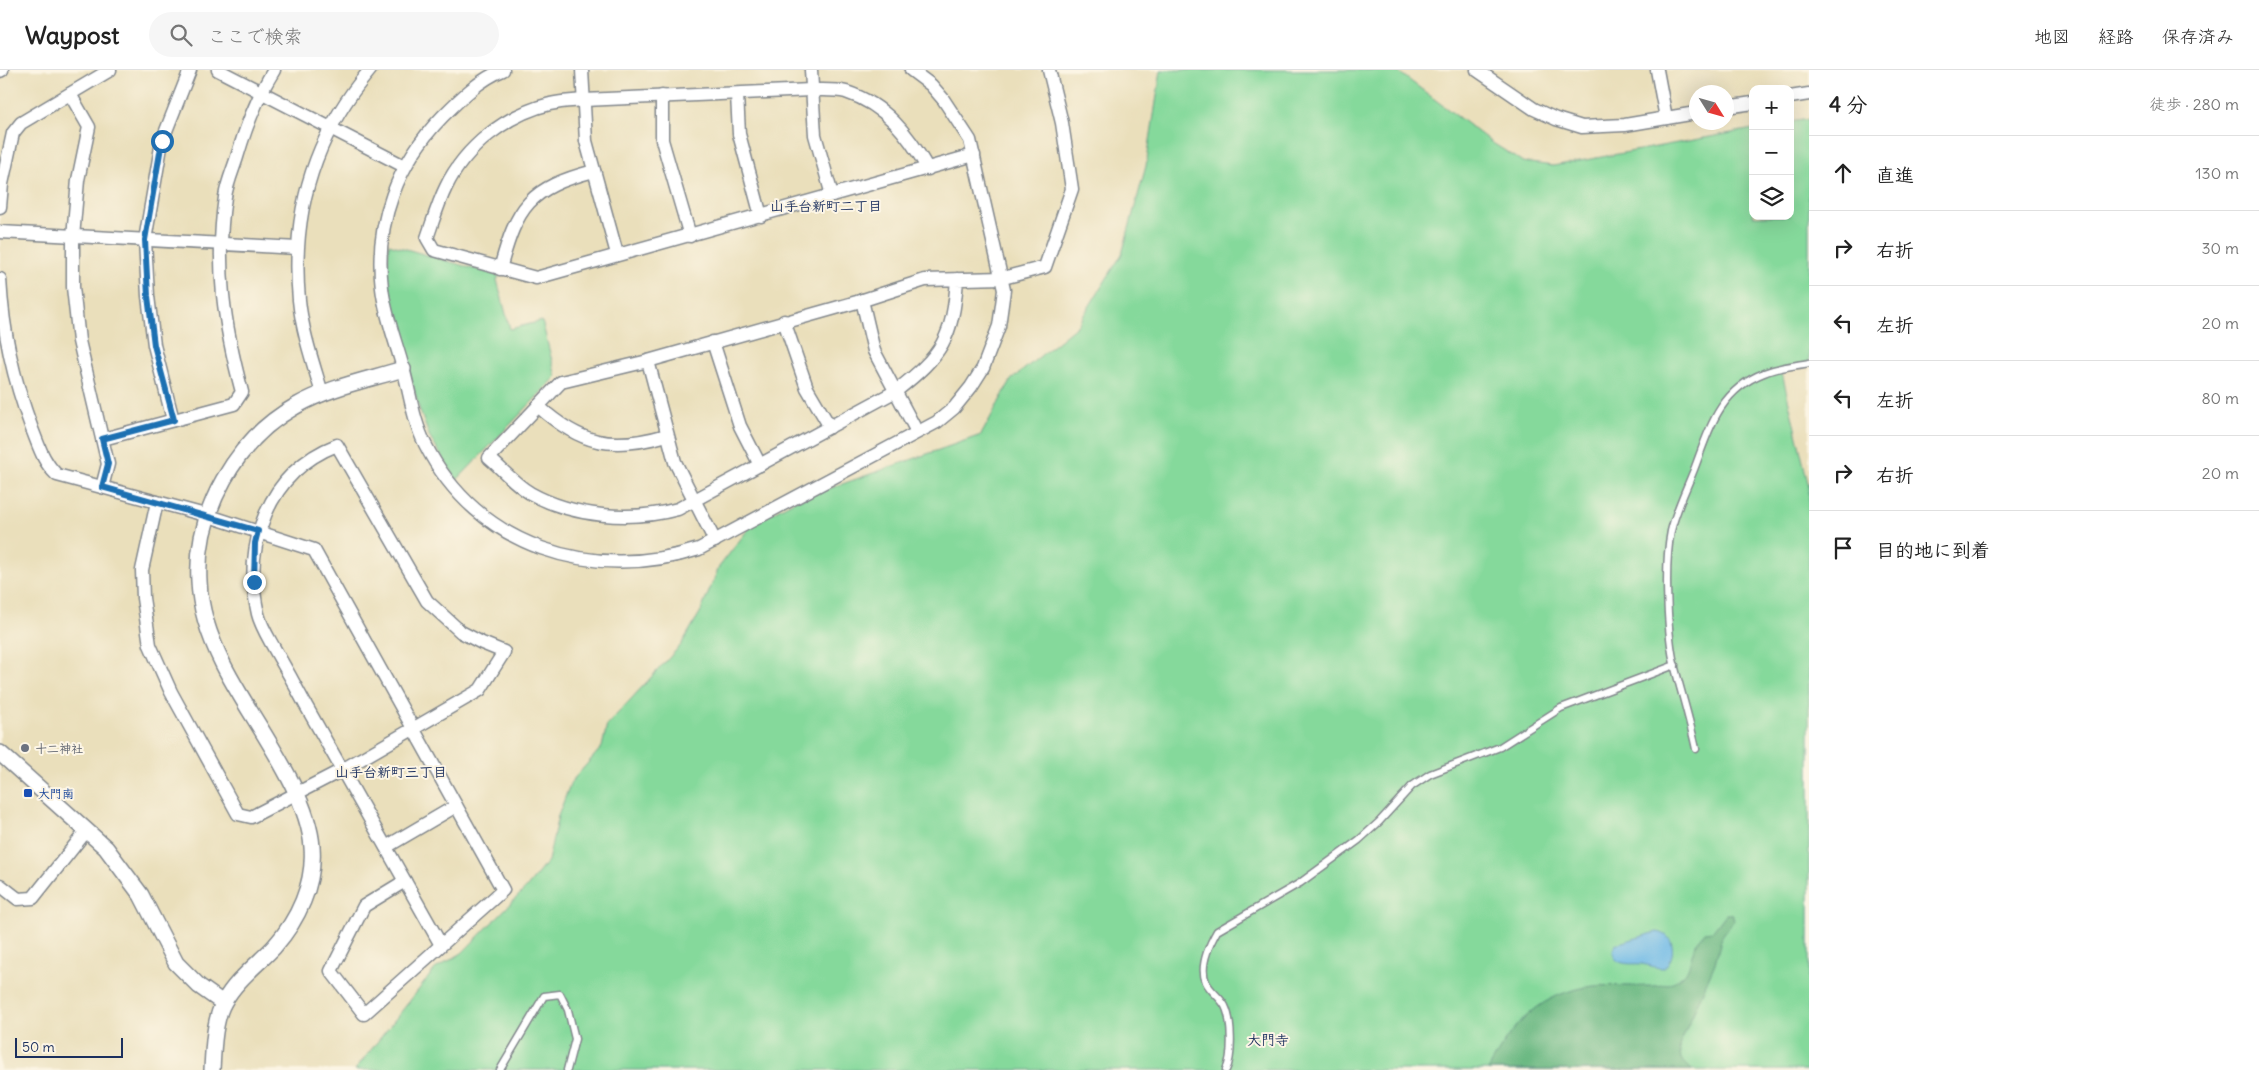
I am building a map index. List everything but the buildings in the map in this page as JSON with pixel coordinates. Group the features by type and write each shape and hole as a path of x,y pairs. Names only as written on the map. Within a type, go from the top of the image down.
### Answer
{"street":[{"path":"0,206 2,184 12,133 21,124 110,70"},
{"path":"174,420 154,345 148,296 145,240 162,141 190,70"},
{"path":"218,70 404,166"},
{"path":"102,439 234,404 242,392 229,343 226,323 222,294 220,244 226,195 242,136 260,91 274,70"},
{"path":"322,393 299,302 296,248 302,208 314,167 329,127 358,84 370,70"},
{"path":"503,70 462,97 424,136 404,166 391,198 383,231 380,257 382,289 412,409 424,443 440,470 455,490 498,528 525,542 573,558 624,562 650,561 673,557 715,541 937,422 954,408 983,368 999,326 1004,290 1002,278 970,140 963,127 937,92 916,71"},
{"path":"582,70 586,141 617,254"},
{"path":"811,70 815,135 832,195"},
{"path":"957,279 952,321 945,340 932,361 896,391 678,509 657,515 618,516 580,512 551,503 528,492 490,458 561,382 648,361 926,280 957,279 1002,278 1045,267 1072,189 1062,123 1049,70"},
{"path":"1477,70 1534,109 1556,119 1582,127 1625,124 1689,113"},
{"path":"1657,70 1666,118"},
{"path":"928,169 912,142 884,111 845,92 812,90 662,96 584,100 550,104 522,114 496,128 477,144 459,166 446,187 427,238 434,250 536,278 617,254 690,236 832,195 928,169 974,156"},
{"path":"70,94 89,127 78,180 73,237 73,288 79,342 108,464 102,487"},
{"path":"737,94 739,134 761,216"},
{"path":"1794,96 1809,94"},
{"path":"662,96 662,140 690,236"},
{"path":"1734,107 1749,104"},
{"path":"500,269 508,238 517,218 529,201 548,187 570,177 594,171"},
{"path":"0,232 296,248"},
{"path":"0,279 2,320 9,358 20,398 47,466 57,475 209,516 314,550 503,890 364,1014 331,970 364,906 405,881"},
{"path":"862,300 874,351 918,432"},
{"path":"784,321 807,388 830,427"},
{"path":"714,342 740,426 760,465"},
{"path":"648,361 675,462 715,541"},
{"path":"212,1070 214,1041 223,1003 238,982 275,946 290,926 308,888 312,849 309,825 297,794 223,665 210,637 202,609 198,580 201,548 209,516 219,490 232,466 250,444 275,420 294,406 322,393 403,369"},
{"path":"538,406 559,425 579,436 602,442 626,444 667,434"},
{"path":"157,502 142,570 142,598 150,645 170,692 238,814 251,817 297,794 342,770 480,690 504,652 461,632 427,601 336,445 305,462 276,495 264,516 255,543 254,563 258,616 342,770 441,944"},
{"path":"0,753 87,830 112,855 141,895 176,963 199,986 223,1003"},
{"path":"386,847 456,806"},
{"path":"0,885 18,899 33,898 87,830"}],"lane":[{"path":"1696,749 1675,665 1668,602 1669,542 1678,508 1688,487 1712,421 1729,396 1757,376 1774,370 1809,363"},
{"path":"1226,1070 1231,1050 1229,1019 1223,1002 1206,982 1205,973 1206,954 1217,931 1300,883 1351,846 1373,828 1412,786 1430,774 1500,747 1561,708 1675,665"},
{"path":"500,1070 544,996 560,994 568,1010 575,1039 568,1070"}],"green space":[{"path":"1161,70 1396,70 1491,142 1523,162 1553,166 1749,130 1749,220 1794,220 1794,121 1809,119 1809,362 1781,369 1809,487 1809,1070 355,1070 435,969 462,953 527,887 548,861 558,816 571,782 602,747 607,725 681,645 701,611 719,567 753,523 794,501 981,435 1011,380 1077,326 1122,254 1146,166"},
{"path":"389,244 499,276 497,280 510,329 542,321 556,377 457,480 430,438 419,408 390,300 387,279"},
{"path":"1726,914 1732,914 1734,920 1722,936 1715,963 1679,1046 1681,1059 1692,1070 1488,1070 1505,1041 1525,1017 1550,999 1588,987 1657,986 1680,978 1687,970 1699,939 1705,932 1713,931"}],"water":[{"path":"1657,932 1668,937 1672,947 1671,959 1663,968 1624,963 1616,960 1613,951 1616,944"}],"place":[{"name":"十二神社","path":"25,748"},
{"name":"大門南","path":"28,793"}],"district":[{"name":"山手台新町二丁目","path":"826,206"},
{"name":"山手台新町三丁目","path":"391,772"},
{"name":"大門寺","path":"1268,1040"}],"route":[{"path":"162,141 145,240 148,296 154,345 174,420 102,439 108,464 102,487 258,531 255,543 254,582"}]}
